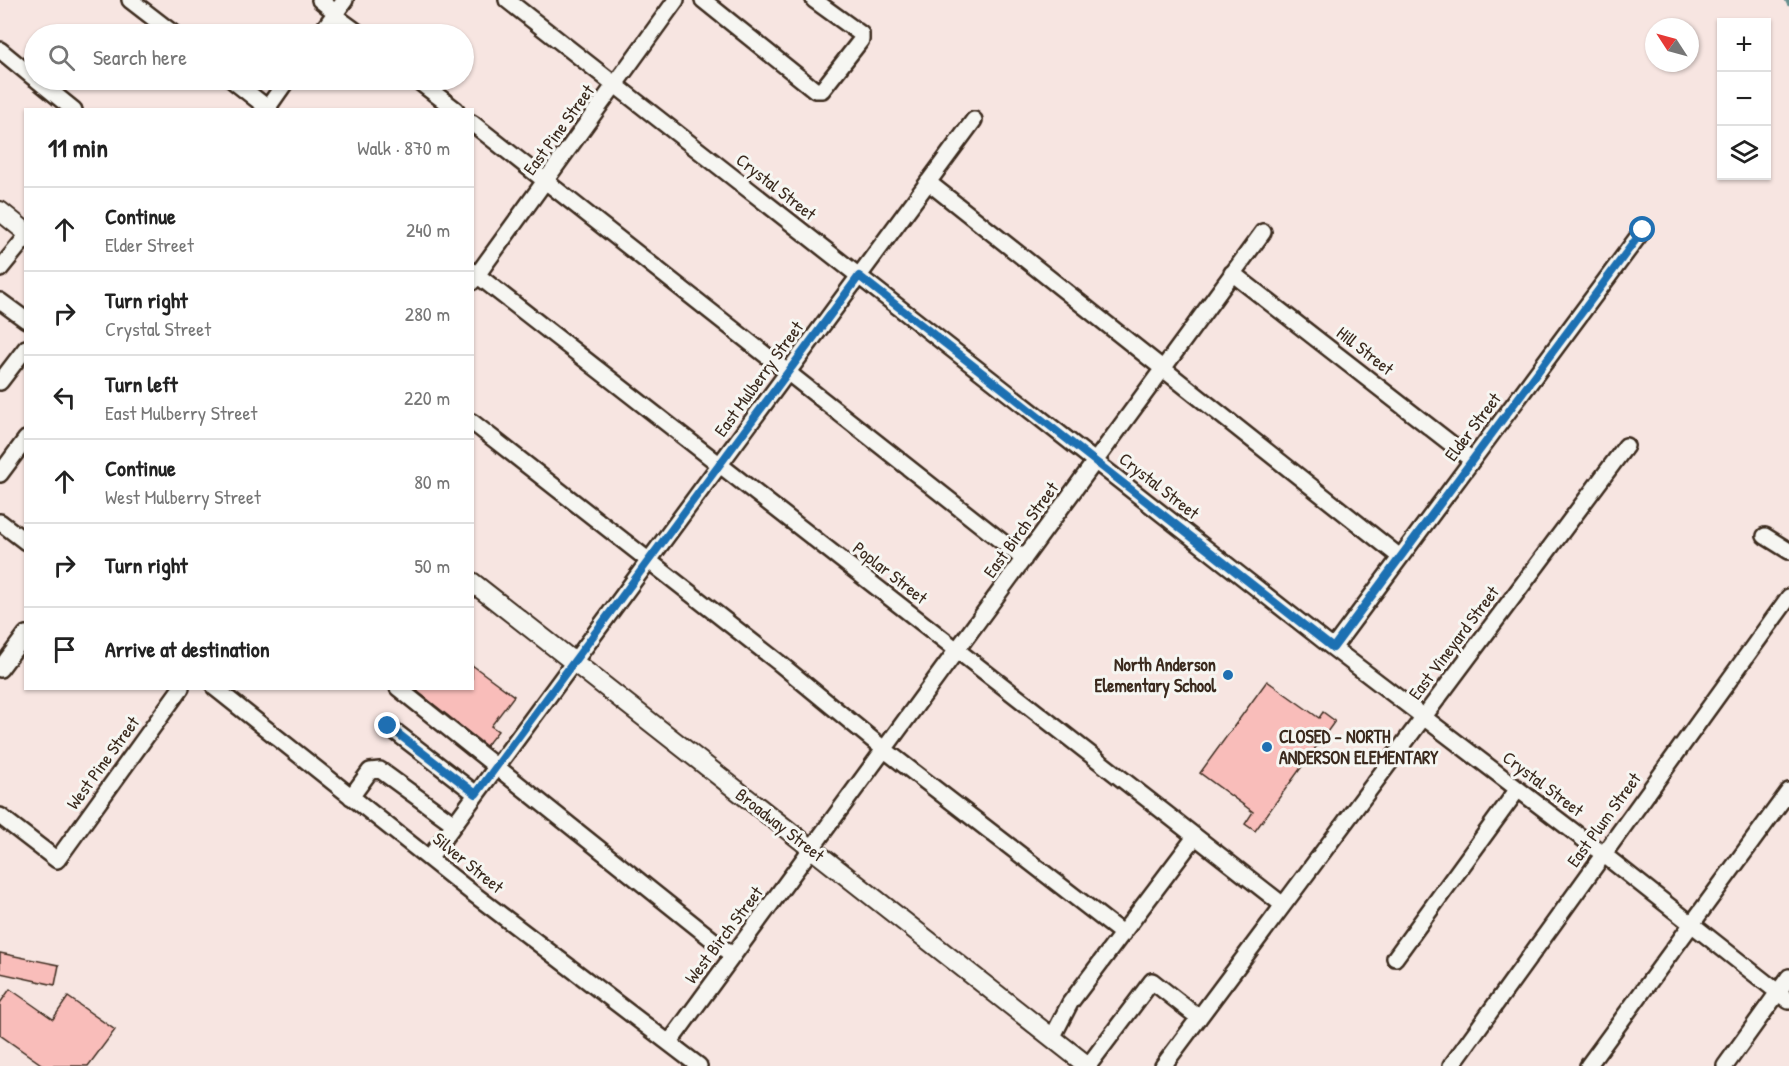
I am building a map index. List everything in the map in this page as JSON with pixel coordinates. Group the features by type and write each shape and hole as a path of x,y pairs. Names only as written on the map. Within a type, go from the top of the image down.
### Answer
{"main road":[{"path":"0,211 24,230"},
{"name":"Broadway Street","path":"474,584 1088,1066"}],"street":[{"path":"130,0 161,24"},
{"path":"320,0 338,9 351,24"},
{"name":"Crystal Street","path":"507,0 1333,648 1603,854 1784,996"},
{"name":"East Pine Street","path":"474,276 676,0"},
{"path":"703,0 815,90 822,90 861,40 861,34 814,0"},
{"path":"327,24 338,9"},
{"path":"0,50 24,69"},
{"path":"49,90 72,108"},
{"path":"244,90 267,108"},
{"path":"269,108 280,90"},
{"path":"430,90 453,108"},
{"name":"East Mulberry Street","path":"430,857 974,120"},
{"path":"474,125 1024,559"},
{"path":"928,182 1400,557"},
{"name":"Elder Street","path":"1333,648 1643,230"},
{"name":"East Birch Street","path":"812,850 1263,232"},
{"path":"0,269 24,239"},
{"name":"Hill Street","path":"1232,273 1472,460"},
{"name":"Poplar Street","path":"474,276 1283,905"},
{"path":"0,301 24,319"},
{"path":"0,382 24,351"},
{"path":"474,424 885,750 1123,934"},
{"path":"1,469 24,441"},
{"name":"East Vineyard Street","path":"1163,1066 1626,446"},
{"path":"0,522 24,540"},
{"path":"1764,536 1789,551"},
{"name":"East Plum Street","path":"1451,1066 1789,597"},
{"path":"0,669 24,637"},
{"name":"West Pine Street","path":"0,816 57,860 180,690"},
{"name":"Silver Street","path":"217,690 351,797 699,1066"},
{"path":"401,692 733,956"},
{"path":"388,726 476,794"},
{"path":"351,797 370,771 380,770 454,824"},
{"path":"1395,958 1518,789"},
{"path":"1588,1066 1789,791"},
{"path":"1052,1038 1070,1003 1195,837"},
{"name":"West Birch Street","path":"669,1043 812,850"},
{"path":"1725,1066 1784,996 1789,976"},
{"path":"1088,1066 1152,981 1199,1018"}],"building":[{"path":"474,666 514,696 491,726 498,731 486,746 417,691 474,690"},
{"name":"CLOSED - NORTH ANDERSON ELEMENTARY","path":"1267,681 1319,718 1323,712 1335,721 1255,831 1245,824 1253,812 1200,773"},
{"path":"0,953 59,965 55,985 0,973"},
{"path":"10,989 53,1019 68,997 115,1030 88,1066 44,1066 0,1035 0,1003"}],"waterway":[{"path":"1787,0 1789,4"}],"place":[{"name":"North Anderson Elementary School","path":"1228,675"},
{"name":"CLOSED - NORTH ANDERSON ELEMENTARY","path":"1267,747"}],"route":[{"path":"388,726 476,794 859,276 1333,648 1643,230"}]}
